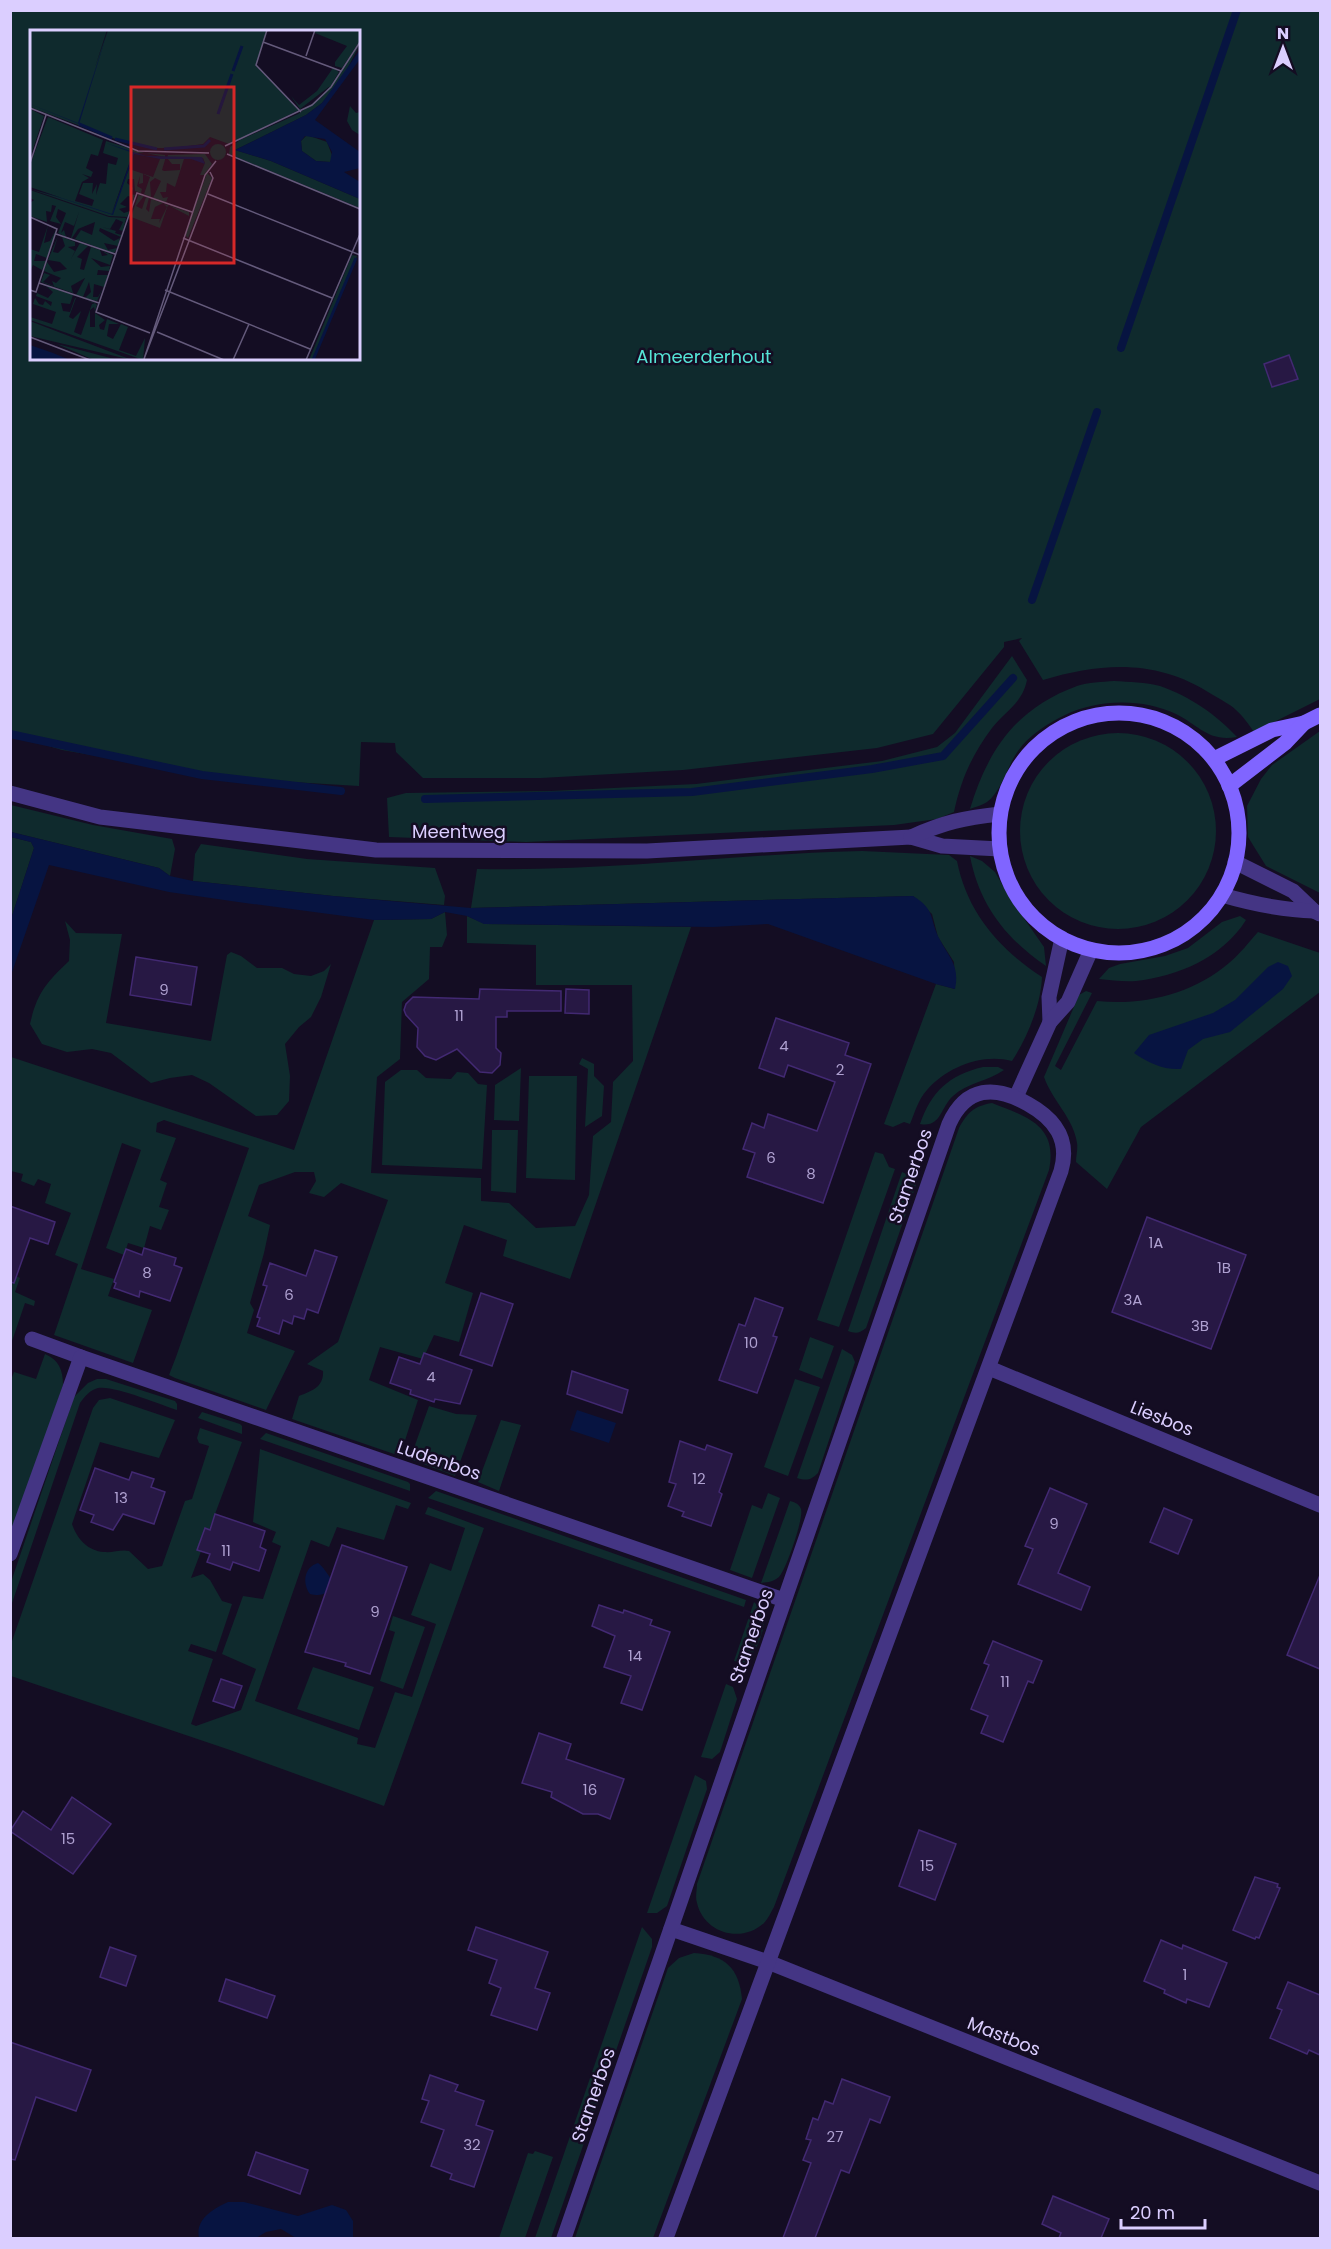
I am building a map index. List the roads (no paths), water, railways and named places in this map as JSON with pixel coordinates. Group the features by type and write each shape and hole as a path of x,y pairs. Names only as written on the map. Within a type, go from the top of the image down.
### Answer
{"street":[{"path":"1117,713 1144,716 1171,724 1194,740 1214,759 1229,786 1236,804 1239,843 1235,862 1222,895 1194,926 1165,944 1141,951 1116,953 1091,950 1062,938 1039,922 1020,901 1007,876 1000,849 1000,814 1008,787 1021,762 1048,737 1063,727 1089,716 1117,713"},
{"path":"1214,759 1272,730 1304,723 1320,715"},
{"path":"1229,786 1285,743 1304,723"},
{"name":"Meentweg","path":"10,793 100,817 376,850 647,851 911,837 942,846 1000,849"},
{"name":"Meentweg","path":"911,837 961,818 1000,814"},
{"path":"1235,862 1293,891 1317,913"},
{"path":"1222,895 1260,906 1317,913"},
{"path":"1050,1022 1049,997 1062,938"},
{"path":"1016,1097 1050,1022 1068,1002 1091,950"},
{"name":"Stamerbos","path":"564,2238 953,1114 970,1097 981,1092 993,1091 1016,1097 1039,1110 1056,1126 1062,1137 1065,1160 666,2238"},
{"name":"Ludenbos","path":"32,1339 81,1358 784,1600"},
{"path":"10,1554 81,1358"},
{"name":"Liesbos","path":"989,1368 1320,1505"},
{"name":"Mastbos","path":"671,1929 768,1962 1320,2183"}],"waterway":[{"path":"1121,348 1237,10"},
{"path":"1032,600 1097,412"},
{"path":"425,799 692,792 872,769 943,756 1013,678"},
{"path":"10,734 202,775 341,791"}],"park label":[{"name":"Almeerderhout","path":"704,356"}]}
